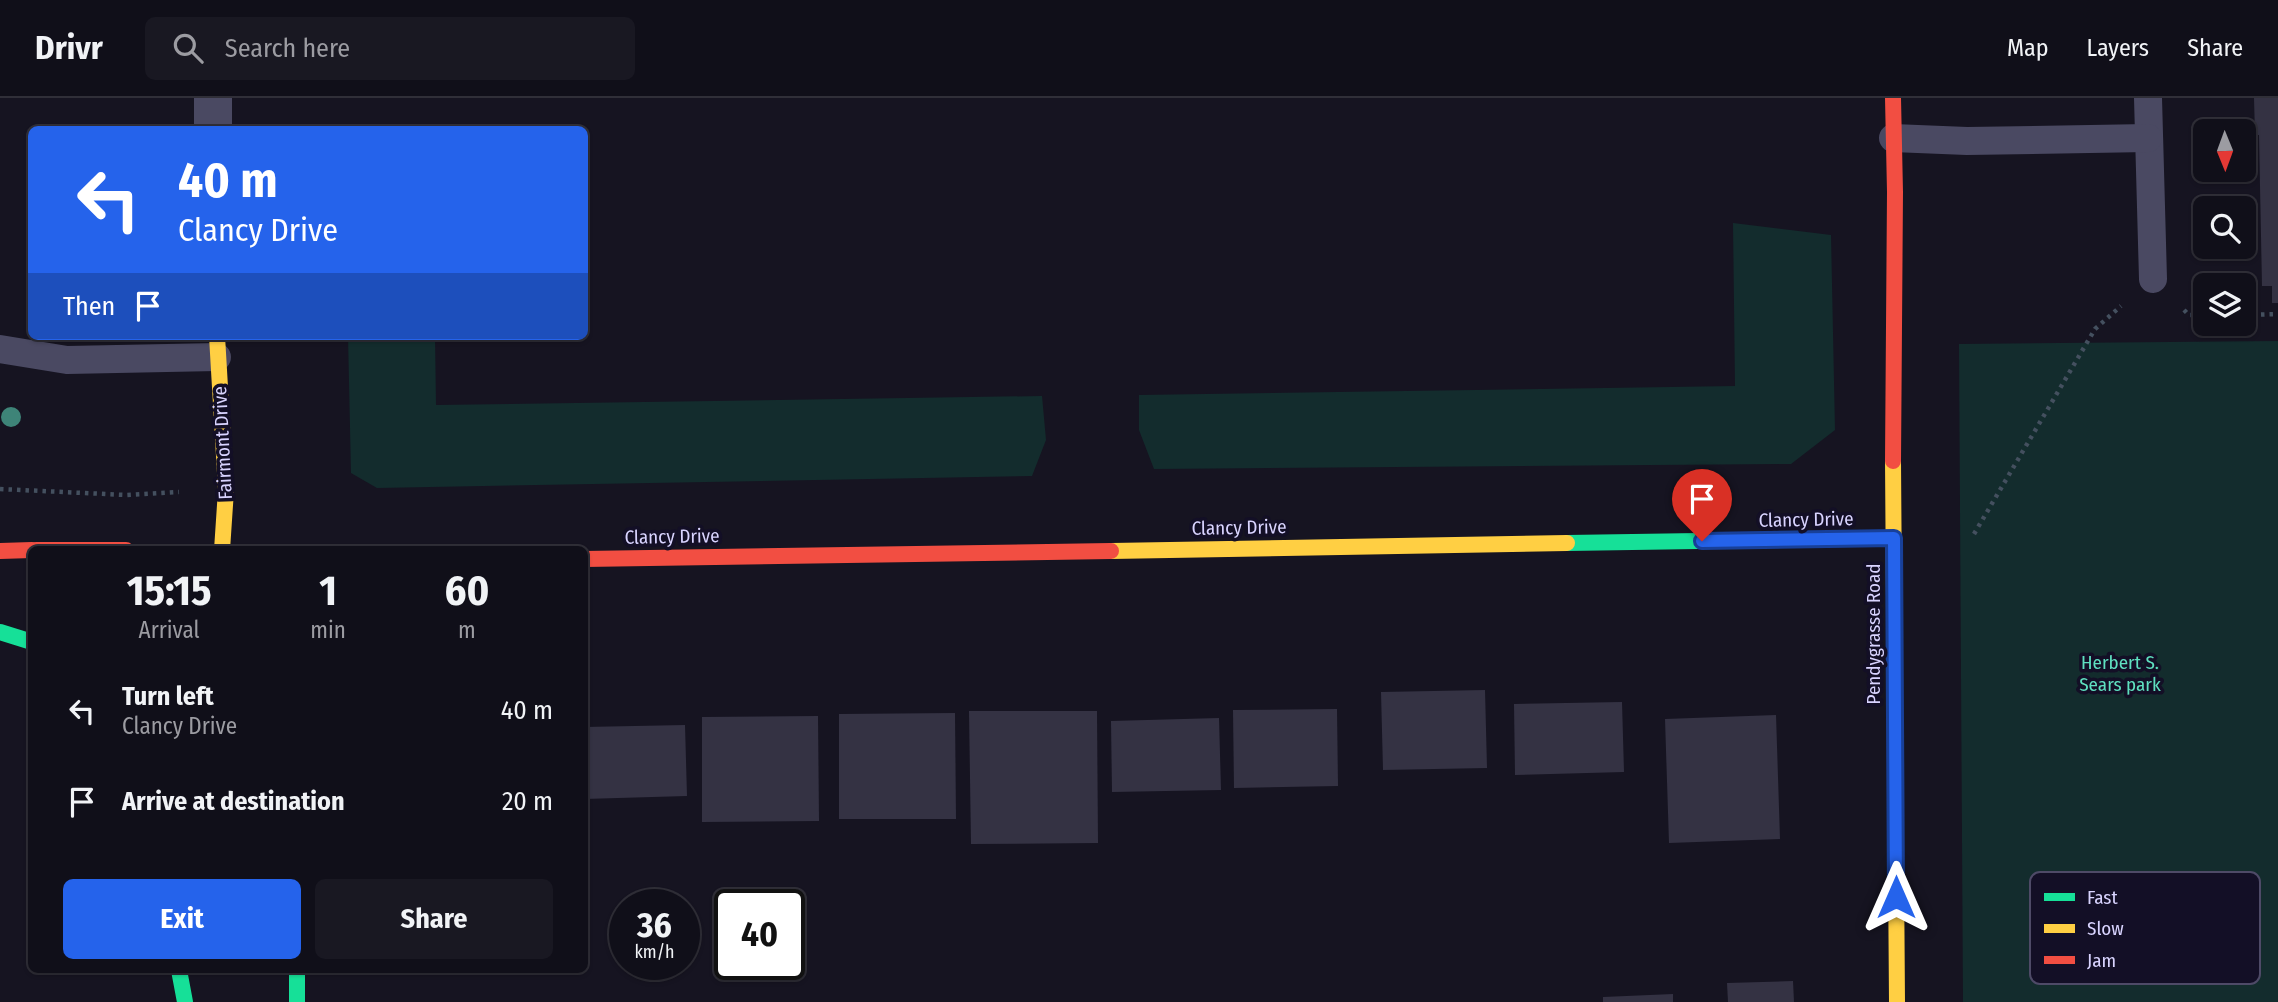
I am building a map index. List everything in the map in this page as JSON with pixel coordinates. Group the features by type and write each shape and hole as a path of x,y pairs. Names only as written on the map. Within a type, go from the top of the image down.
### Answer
{"street":[{"path":"213,98 214,126"},
{"name":"Pendygrasse Road","path":"1892,98 1897,1002"},
{"name":"Fairmont Drive","path":"217,346 226,489 222,546"},
{"name":"Clancy Drive","path":"588,559 1894,538"},
{"path":"0,551 28,550"},
{"path":"0,632 28,641"},
{"path":"180,973 185,1002"},
{"path":"297,973 297,1002"}],"lane":[{"path":"2148,98 2153,279"},
{"path":"1893,138 1967,141 2148,138"},
{"path":"0,349 67,360 217,346"}],"path":[{"path":"1974,534 2095,329 2153,279"},
{"path":"2256,315 2278,314"},
{"path":"0,489 126,495 226,489"}],"green space":[{"path":"1733,223 1831,235 1835,430 1791,464 1154,469 1139,430 1139,395 1735,386"},
{"path":"348,340 435,340 436,405 1042,396 1046,440 1032,476 377,488 351,473"},
{"name":"Herbert S. Sears park","path":"2278,341 2278,1002 1963,1002 1959,344"}],"building":[{"path":"2254,98 2278,98 2278,303 2272,303 2272,286 2262,286 2259,135 2256,135"},
{"path":"1485,690 1487,768 1383,770 1381,692"},
{"path":"1622,702 1624,772 1515,775 1514,704"},
{"path":"1337,709 1338,786 1234,788 1233,710"},
{"path":"969,711 1097,711 1098,843 971,844"},
{"path":"955,713 956,819 839,819 839,714"},
{"path":"1776,715 1780,839 1669,843 1665,719"},
{"path":"818,716 819,821 702,822 702,717"},
{"path":"1219,718 1221,790 1112,792 1111,721"},
{"path":"685,725 687,796 588,799 588,727"},
{"path":"1793,981 1794,1002 1728,1002 1727,983"},
{"path":"1673,994 1673,1002 1603,1002 1603,997"}],"traffic: fast":[{"path":"1567,543 1894,538"},
{"path":"0,632 28,641"},
{"path":"180,973 185,1002"},
{"path":"297,973 297,1002"}],"traffic: slow":[{"path":"217,340 226,490 222,546"},
{"path":"1893,461 1897,1002"},
{"path":"1111,551 1567,543"}],"traffic: jam":[{"path":"1893,98 1893,461"},
{"path":"0,551 28,550"},
{"path":"588,559 1111,551"}],"route":[{"path":"1702,541 1894,538 1896,897"}]}
